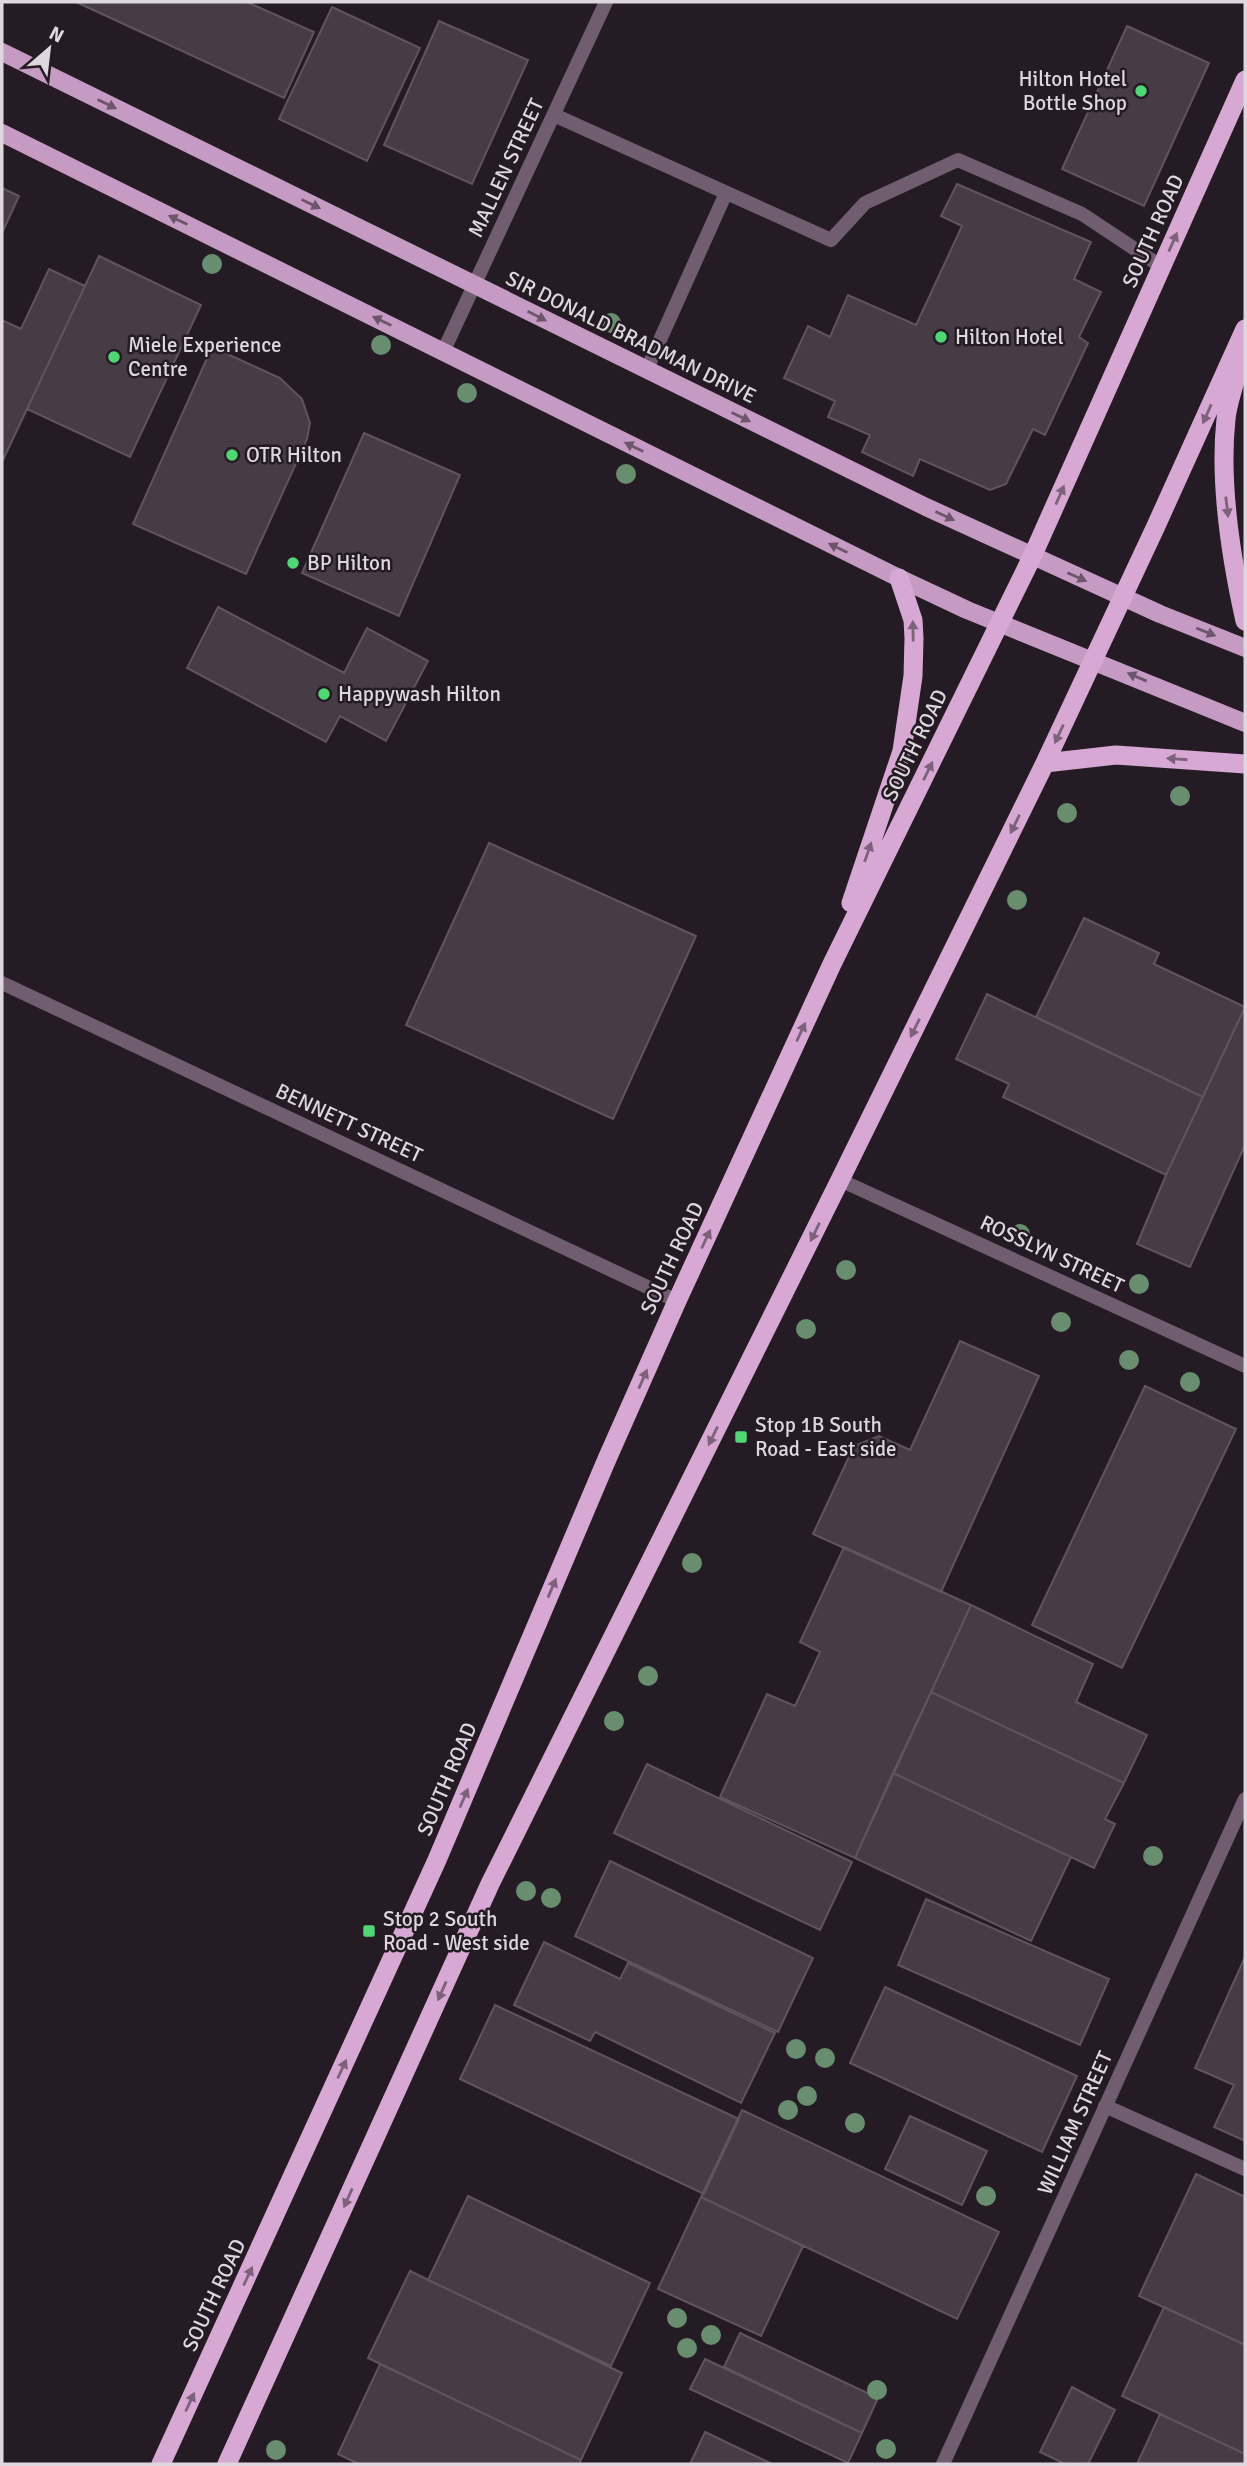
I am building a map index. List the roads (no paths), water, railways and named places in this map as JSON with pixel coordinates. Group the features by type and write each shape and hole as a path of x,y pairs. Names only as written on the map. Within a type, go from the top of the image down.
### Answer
{"highway":[{"name":"SOUTH ROAD","path":"161,2464 438,1860 607,1459 677,1301 832,964 1001,624 1245,80"},
{"path":"227,2464 490,1884 1045,762 1245,330"},
{"path":"1245,343 1226,418 1225,490 1235,574 1245,621"},
{"path":"832,964 902,751 913,676 914,638 913,620 899,578"},
{"path":"1045,762 1116,755 1245,764"}],"main road":[{"name":"SIR DONALD BRADMAN DRIVE","path":"2,52 646,371 1032,557 1245,648"},
{"path":"2,133 899,578 1001,624 1245,723"}],"street":[{"name":"MALLEN STREET","path":"443,352 607,2"},
{"path":"554,115 831,240 865,203 958,160 1082,214 1161,267"},
{"path":"646,371 726,193"},
{"name":"BENNETT STREET","path":"2,983 677,1301"},
{"name":"ROSSLYN STREET","path":"840,1180 1245,1366"},
{"name":"WILLIAM STREET","path":"943,2464 1245,1799"},
{"path":"1105,2106 1245,2169"}],"place":[{"name":"Hilton Hotel Bottle Shop","path":"1141,91"},
{"name":"Hilton Hotel","path":"941,337"},
{"name":"Miele Experience Centre","path":"114,357"},
{"name":"OTR Hilton","path":"232,455"},
{"name":"BP Hilton","path":"293,563"},
{"name":"Happywash Hilton","path":"324,694"},
{"name":"Stop 1B South Road - East side","path":"741,1437"},
{"name":"Stop 2 South Road - West side","path":"369,1931"}]}
